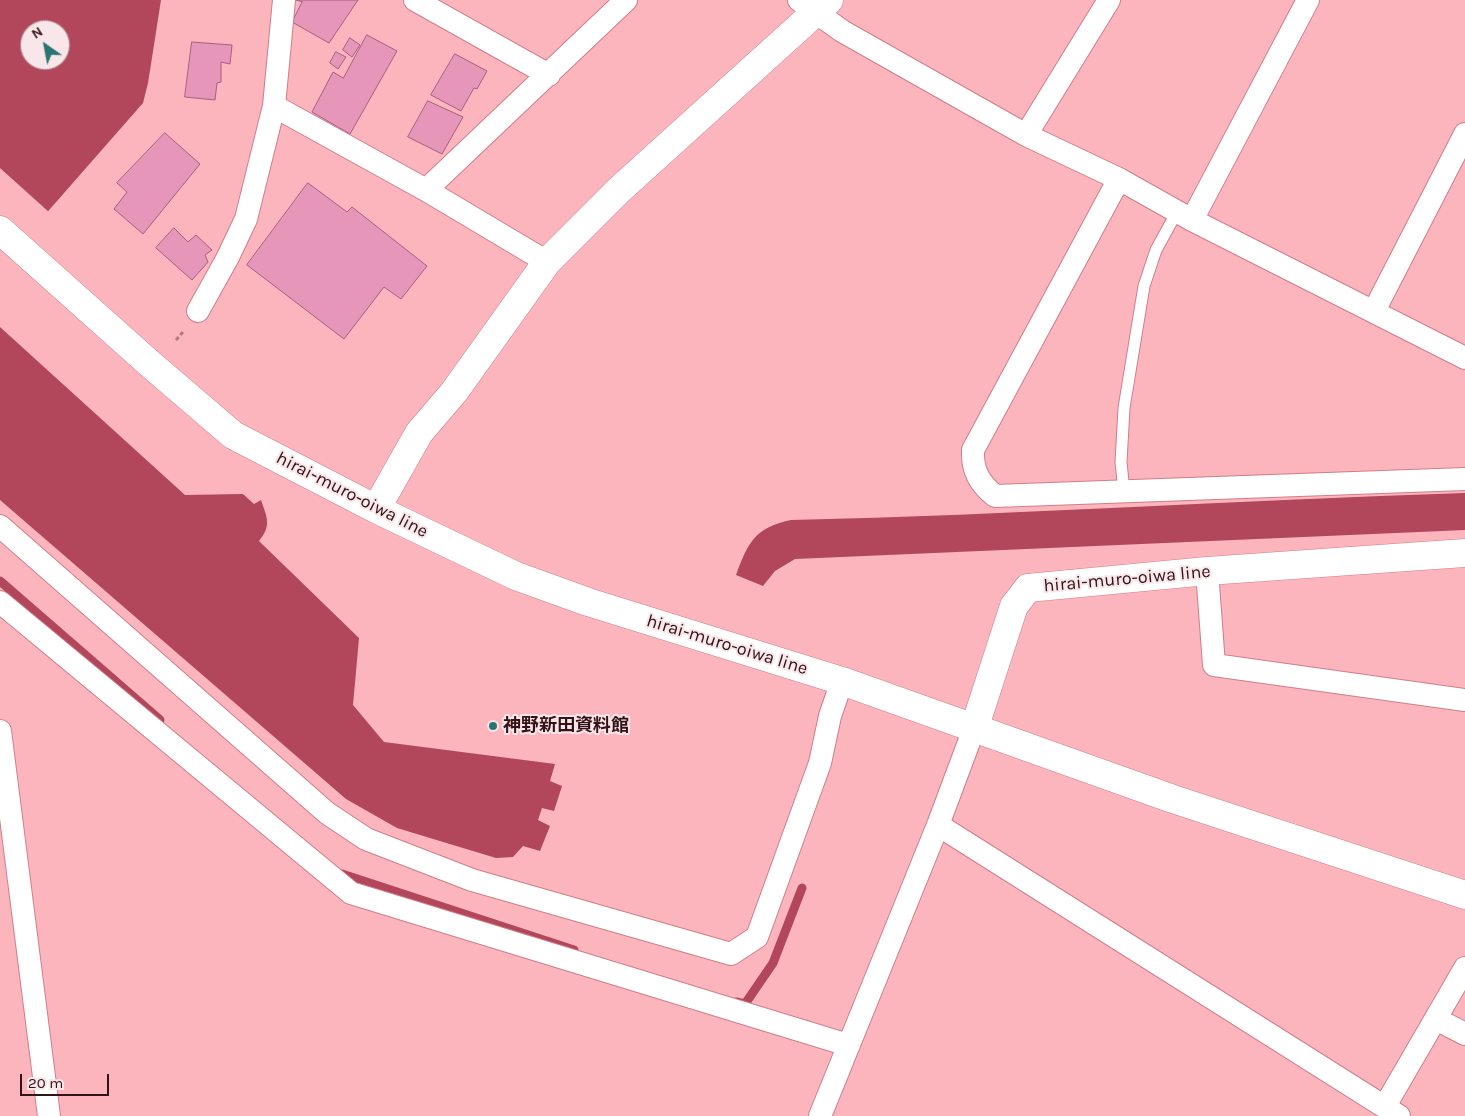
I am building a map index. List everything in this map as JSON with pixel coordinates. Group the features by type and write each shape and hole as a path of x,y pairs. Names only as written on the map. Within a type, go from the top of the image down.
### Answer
{"main road":[{"path":"376,509 419,433 454,392 547,262 619,190 815,4"},
{"name":"hirai-muro-oiwa line","path":"0,230 233,435 376,509 516,576 588,602 842,680 975,726 1014,606 1028,588 1207,571 1465,553"},
{"path":"975,726 1173,799 1465,896"}],"street":[{"path":"198,311 228,257 246,219 274,106 284,0"},
{"path":"415,0 549,75"},
{"path":"426,190 626,0"},
{"path":"1026,135 1109,0"},
{"path":"1185,215 1308,0"},
{"path":"815,4 842,31 1026,135 1119,179 1185,215 1465,358"},
{"path":"274,106 426,190 547,262"},
{"path":"1374,311 1465,134"},
{"path":"1119,179 973,450 972,465 982,486 995,496 1465,479"},
{"path":"0,526 327,813 366,839 472,880 731,954 757,937 820,763 830,716 842,680"},
{"path":"1207,571 1214,665 1465,700"},
{"path":"0,602 351,893 848,1045"},
{"path":"820,1116 938,825 975,726"},
{"path":"0,731 49,1116"},
{"path":"938,825 1392,1111 1436,1019 1465,968"},
{"path":"1436,1019 1465,1034"}],"lane":[{"path":"1124,492 1121,462 1124,408 1144,286 1156,250 1185,215"}],"shaded area":[{"path":"0,0 161,0 143,103 0,266"},
{"path":"0,327 185,495 243,494 254,504 261,500 267,526 259,541 359,638 353,705 384,742 555,764 550,781 562,786 554,811 542,808 538,820 550,826 540,851 523,846 513,857 496,858 397,828 346,799 0,500"},
{"path":"1465,493 1465,530 795,559 775,571 763,586 736,575 744,554 754,538 768,527 791,520 960,515"}],"pier":[{"path":"0,168 50,213 0,268"}],"building":[{"path":"296,0 358,0 329,43 292,22 302,2"},
{"path":"367,35 397,51 350,134 312,112 333,72 343,78"},
{"path":"350,38 360,45 352,57 343,50"},
{"path":"192,42 232,45 230,64 221,62 221,82 217,83 215,100 185,97"},
{"path":"336,52 346,57 338,69 330,63"},
{"path":"455,54 487,71 477,89 474,88 461,111 431,95"},
{"path":"428,101 463,117 442,154 408,137"},
{"path":"165,133 200,164 143,234 114,209 127,192 117,183"},
{"path":"308,183 347,212 352,207 427,266 401,299 384,287 344,339 247,265"},
{"path":"174,228 188,242 196,235 212,250 205,255 208,262 192,280 156,248"}],"waterway":[{"path":"0,581 160,720"},
{"path":"342,874 574,950"},
{"path":"736,1002 745,1004 773,963 802,888"}],"place":[{"name":"神野新田資料館","path":"493,726"}]}
